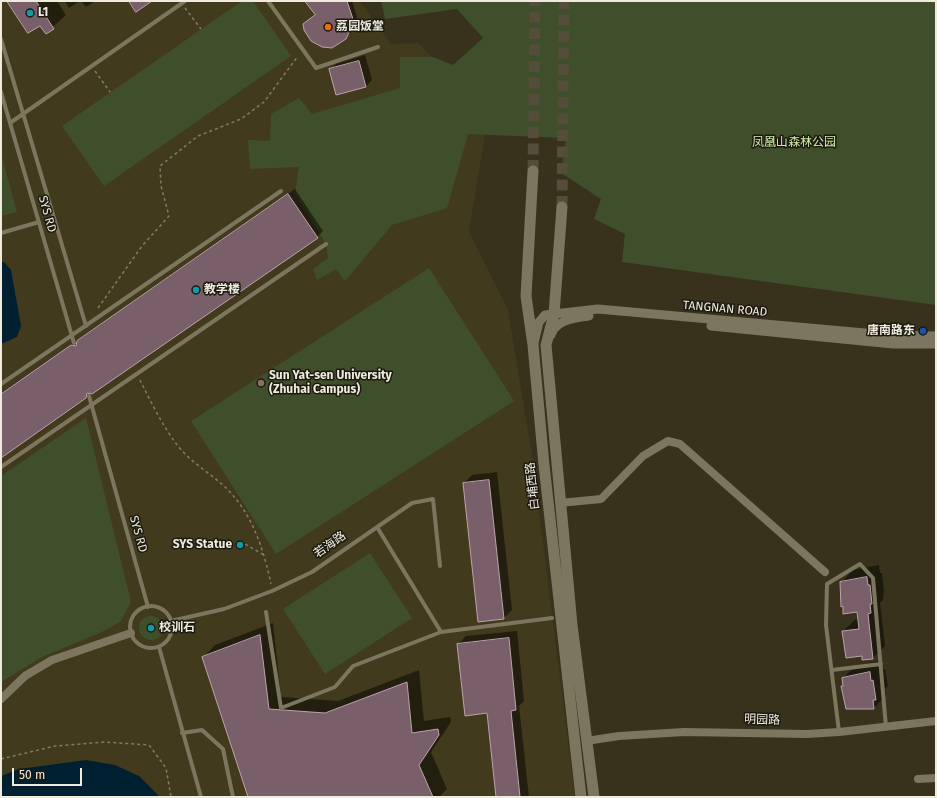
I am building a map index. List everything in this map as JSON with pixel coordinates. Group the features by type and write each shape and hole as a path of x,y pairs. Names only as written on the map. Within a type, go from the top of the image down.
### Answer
{"main road":[{"name":"白埔西路","path":"533,171 526,296 533,345 544,465 582,797"},
{"path":"562,207 554,314 546,346 572,624 594,797"}],"street":[{"name":"TANGNAN ROAD","path":"533,345 539,322 545,315 598,309 887,335 936,336"},
{"name":"TANGNAN ROAD","path":"546,346 556,326 578,317 604,315 893,344 936,344"},
{"path":"560,503 602,499 643,456 668,441 680,444 825,572"},
{"path":"1,699 25,676 52,660 131,633"},
{"name":"明园路","path":"586,741 619,736 684,732 807,734 886,728 936,721"},
{"path":"918,779 936,778"}],"lane":[{"path":"268,1 316,68 378,47"},
{"path":"10,123 184,2"},
{"path":"1,39 86,326"},
{"name":"SYS RD","path":"1,92 74,343"},
{"path":"1,384 281,191"},
{"path":"1,233 39,222"},
{"path":"1,467 138,375 326,244"},
{"name":"SYS RD","path":"89,396 148,607"},
{"name":"若海路","path":"171,621 224,609 272,591 312,572 412,503 433,499 440,566"},
{"path":"377,527 441,632"},
{"path":"839,732 826,625 827,584 860,564 873,578 886,728"},
{"path":"148,607 154,607 164,611 171,621 171,633 169,639 159,647 145,647 139,644 131,633 132,619 136,613 148,607"},
{"path":"266,612 281,708 335,687 353,666 441,632 552,618"},
{"path":"159,647 201,797"},
{"path":"832,670 880,664"},
{"path":"182,733 202,730 223,749 233,797"}],"path":[{"path":"184,2 201,29"},
{"path":"86,326 142,246 169,216 161,186 160,166 198,136 241,119 264,102 303,49"},
{"path":"91,67 110,92"},
{"path":"138,375 152,404 179,447 229,490 242,506 260,540 272,591"},
{"path":"240,541 264,555"},
{"path":"1,759 55,746 104,742 149,745 166,768 171,797"}],"shaded area":[{"name":"Sun Yat-sen University (Zhuhai Campus)","path":"1,1 360,1 391,44 418,43 488,117 469,232 508,310 532,456 575,797 1,797"}],"green space":[{"path":"242,1 253,1 291,56 104,186 62,126"},
{"name":"凤凰山森林公园","path":"381,1 936,1 936,305 622,262 625,234 594,219 601,199 561,173 566,138 468,134 447,208 392,225 345,281 336,269 317,280 313,269 328,258 326,244 295,193 299,167 250,169 248,140 270,141 271,114 299,98 312,114 400,88 400,57 433,57 453,65 483,38 457,9 385,19"},
{"path":"1,154 17,212 1,216"},
{"path":"429,268 514,401 276,554 191,421"},
{"path":"86,418 131,602 121,621 106,630 40,658 1,682 1,476"},
{"path":"370,553 412,618 325,674 283,609"},
{"path":"151,616 156,617 162,623 162,633 156,639 151,640 146,639 140,633 139,628 140,623 146,617"}],"water":[{"path":"1,261 11,270 21,326 17,337 1,344"},
{"path":"86,760 115,765 139,776 160,797 1,797 1,776 19,769"}],"building":[{"name":"L1","path":"7,1 36,1 54,29 46,34 40,26 28,33"},
{"path":"129,1 152,1 136,12"},
{"name":"荔园饭堂","path":"305,1 347,1 354,22 346,39 332,48 322,47 311,41 304,30 303,24 315,15"},
{"path":"359,61 366,87 336,95 329,69"},
{"name":"教学楼","path":"288,194 318,238 92,394 87,393 86,398 1,458 1,394 71,345 76,346 77,341"},
{"path":"489,480 504,619 478,622 463,483"},
{"path":"867,577 868,585 870,585 872,604 870,604 871,613 868,614 873,659 862,660 862,656 846,658 842,631 859,629 857,612 843,614 843,606 841,607 840,582"},
{"path":"260,635 269,709 325,713 407,682 412,733 438,729 439,735 419,765 433,797 248,797 202,657"},
{"path":"509,638 516,710 511,711 520,797 496,797 487,713 465,716 457,644"},
{"path":"870,672 871,681 873,680 876,700 873,700 874,709 846,709 841,686 843,686 842,678"}],"tunnel":[{"path":"533,171 535,1"},
{"path":"562,207 564,1"}],"place":[{"name":"L1","path":"30,13"},
{"name":"荔园饭堂","path":"328,27"},
{"name":"教学楼","path":"196,290"},
{"name":"唐南路东","path":"923,331"},
{"name":"Sun Yat-sen University (Zhuhai Campus)","path":"261,383"},
{"name":"SYS Statue","path":"240,545"},
{"name":"校训石","path":"151,628"}]}
